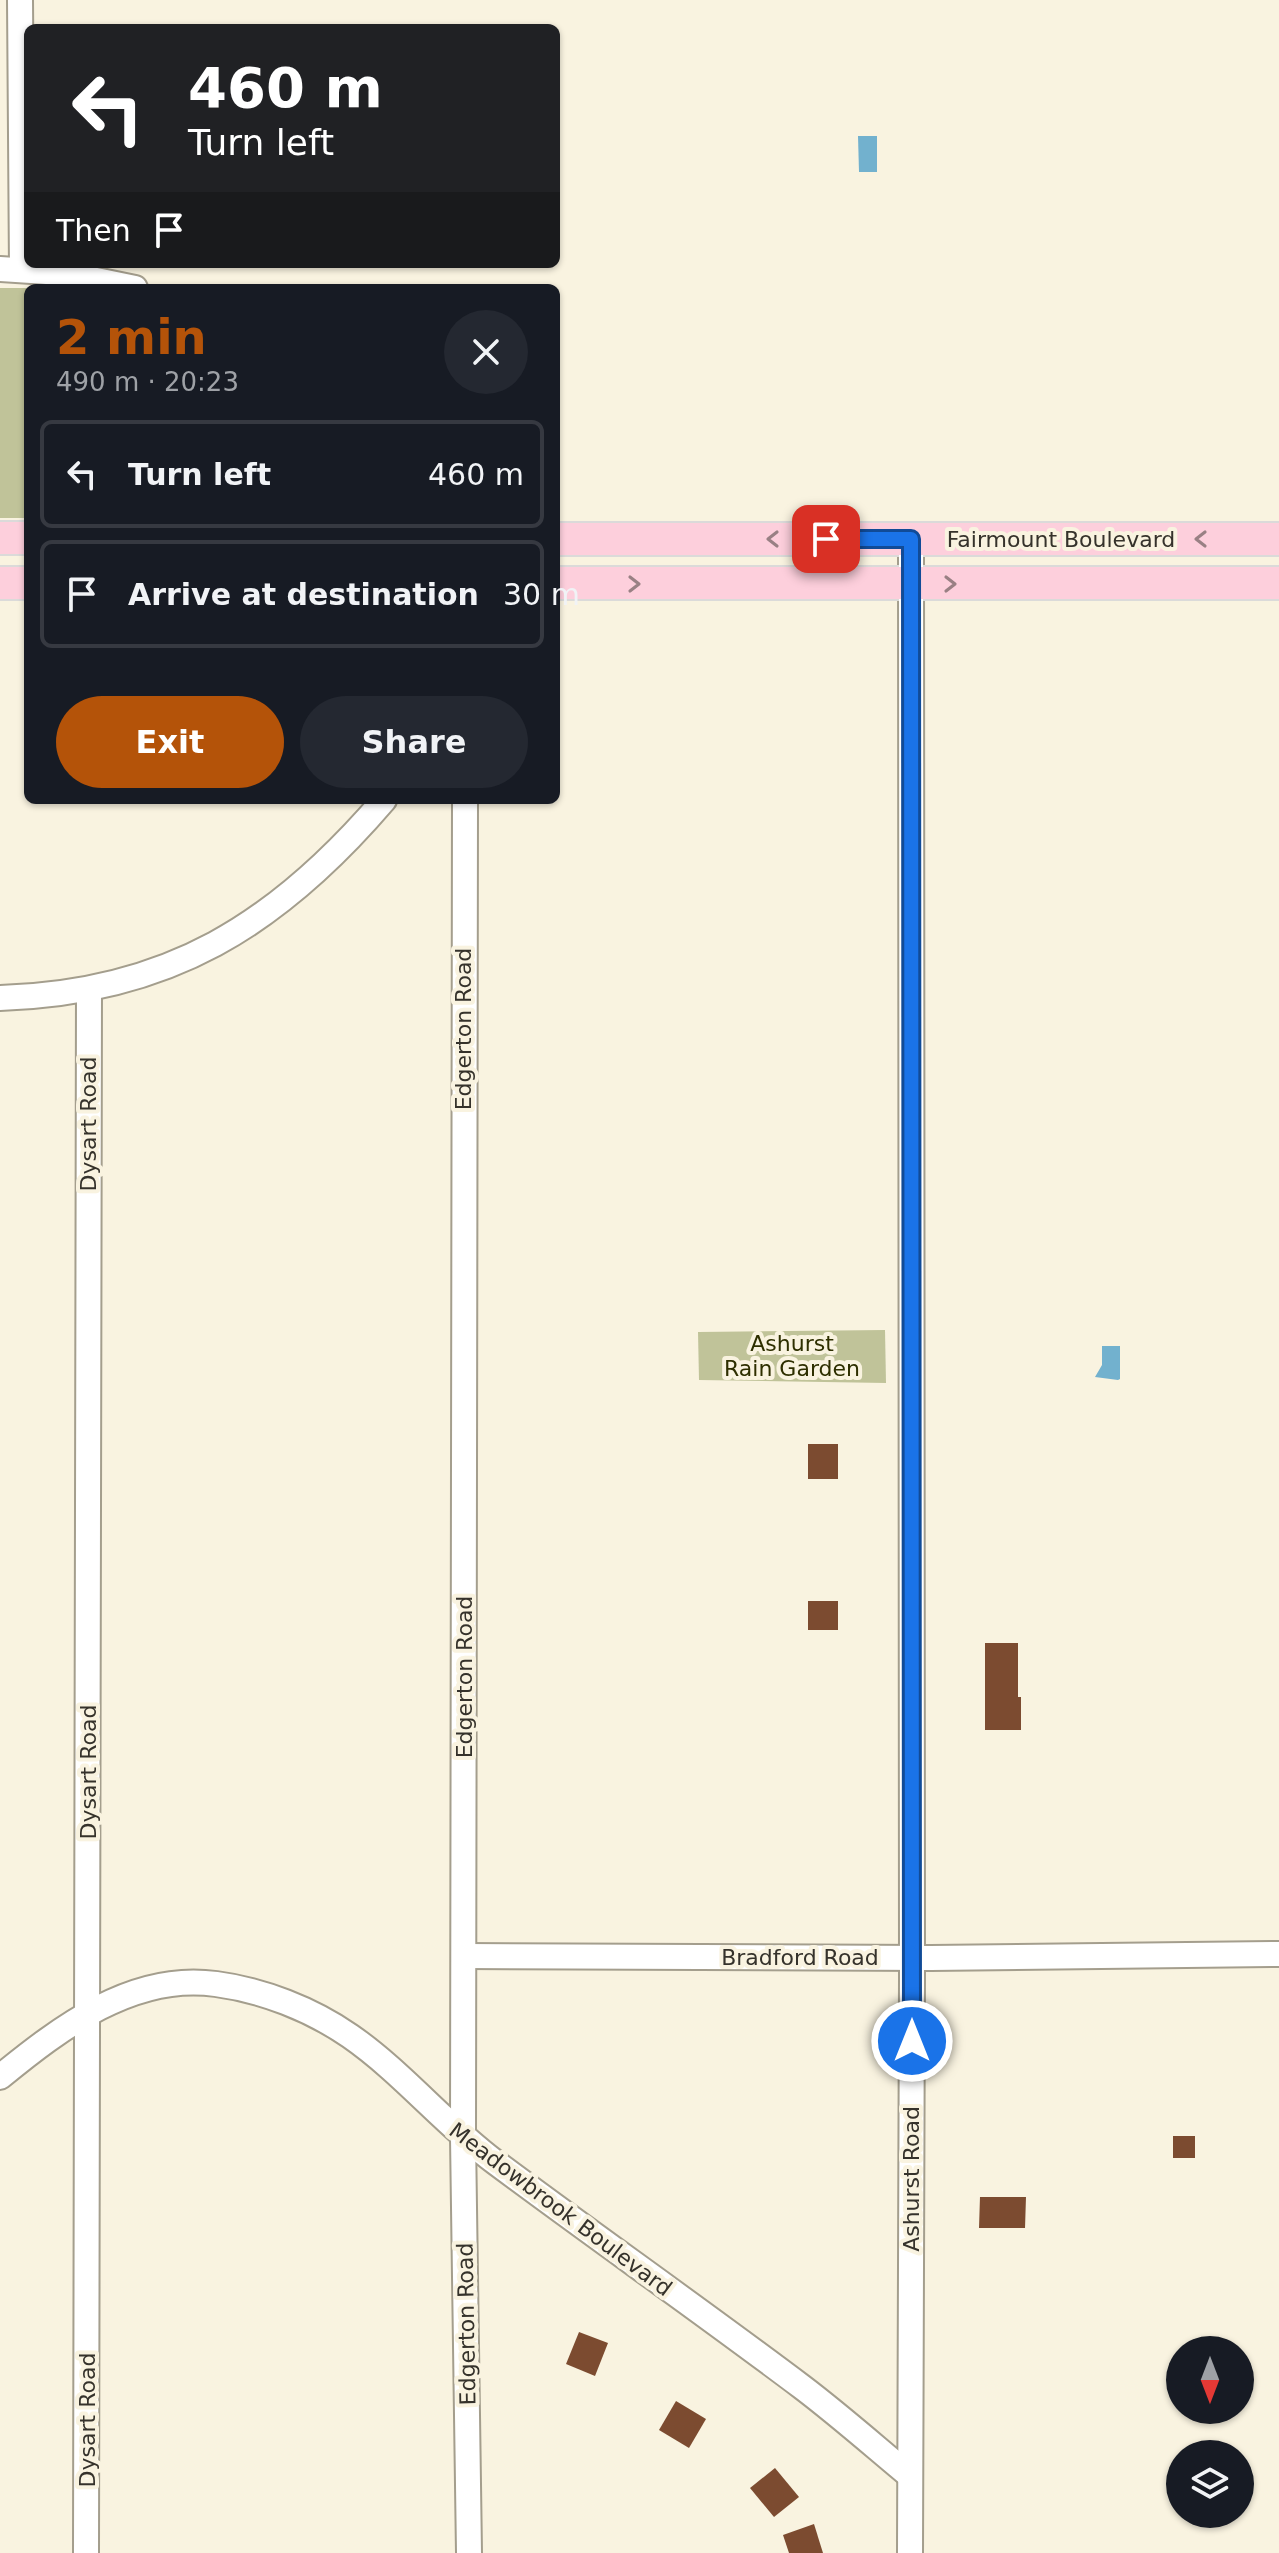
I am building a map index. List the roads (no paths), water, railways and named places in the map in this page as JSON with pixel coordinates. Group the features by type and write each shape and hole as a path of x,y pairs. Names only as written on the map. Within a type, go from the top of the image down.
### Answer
{"main road":[{"path":"0,538 24,538"},
{"name":"Fairmount Boulevard","path":"560,539 1279,539"},
{"path":"0,583 24,583"},
{"name":"Fairmount Boulevard","path":"560,583 1279,583"}],"street":[{"path":"20,0 11,269 62,273 116,284"},
{"name":"Ashurst Road","path":"909,2475 912,1958 911,539"},
{"path":"0,998 89,991 182,960 252,924 314,874 380,804"},
{"name":"Edgerton Road","path":"465,804 463,2138 469,2553"},
{"name":"Dysart Road","path":"86,2553 89,991"},
{"name":"Bradford Road","path":"464,1956 912,1958 1279,1954"},
{"name":"Meadowbrook Boulevard","path":"0,2077 42,2043 88,2013 119,1998 181,1983 213,1983 244,1989 315,2015 350,2036 398,2076 463,2138 804,2389 909,2475"},
{"path":"909,2475 910,2553"}],"water":[{"path":"858,136 877,136 877,172 859,172"},
{"path":"1102,1346 1120,1346 1120,1379 1095,1377 1102,1365"}],"park label":[{"name":"Ashurst Rain Garden","path":"792,1356"}]}
